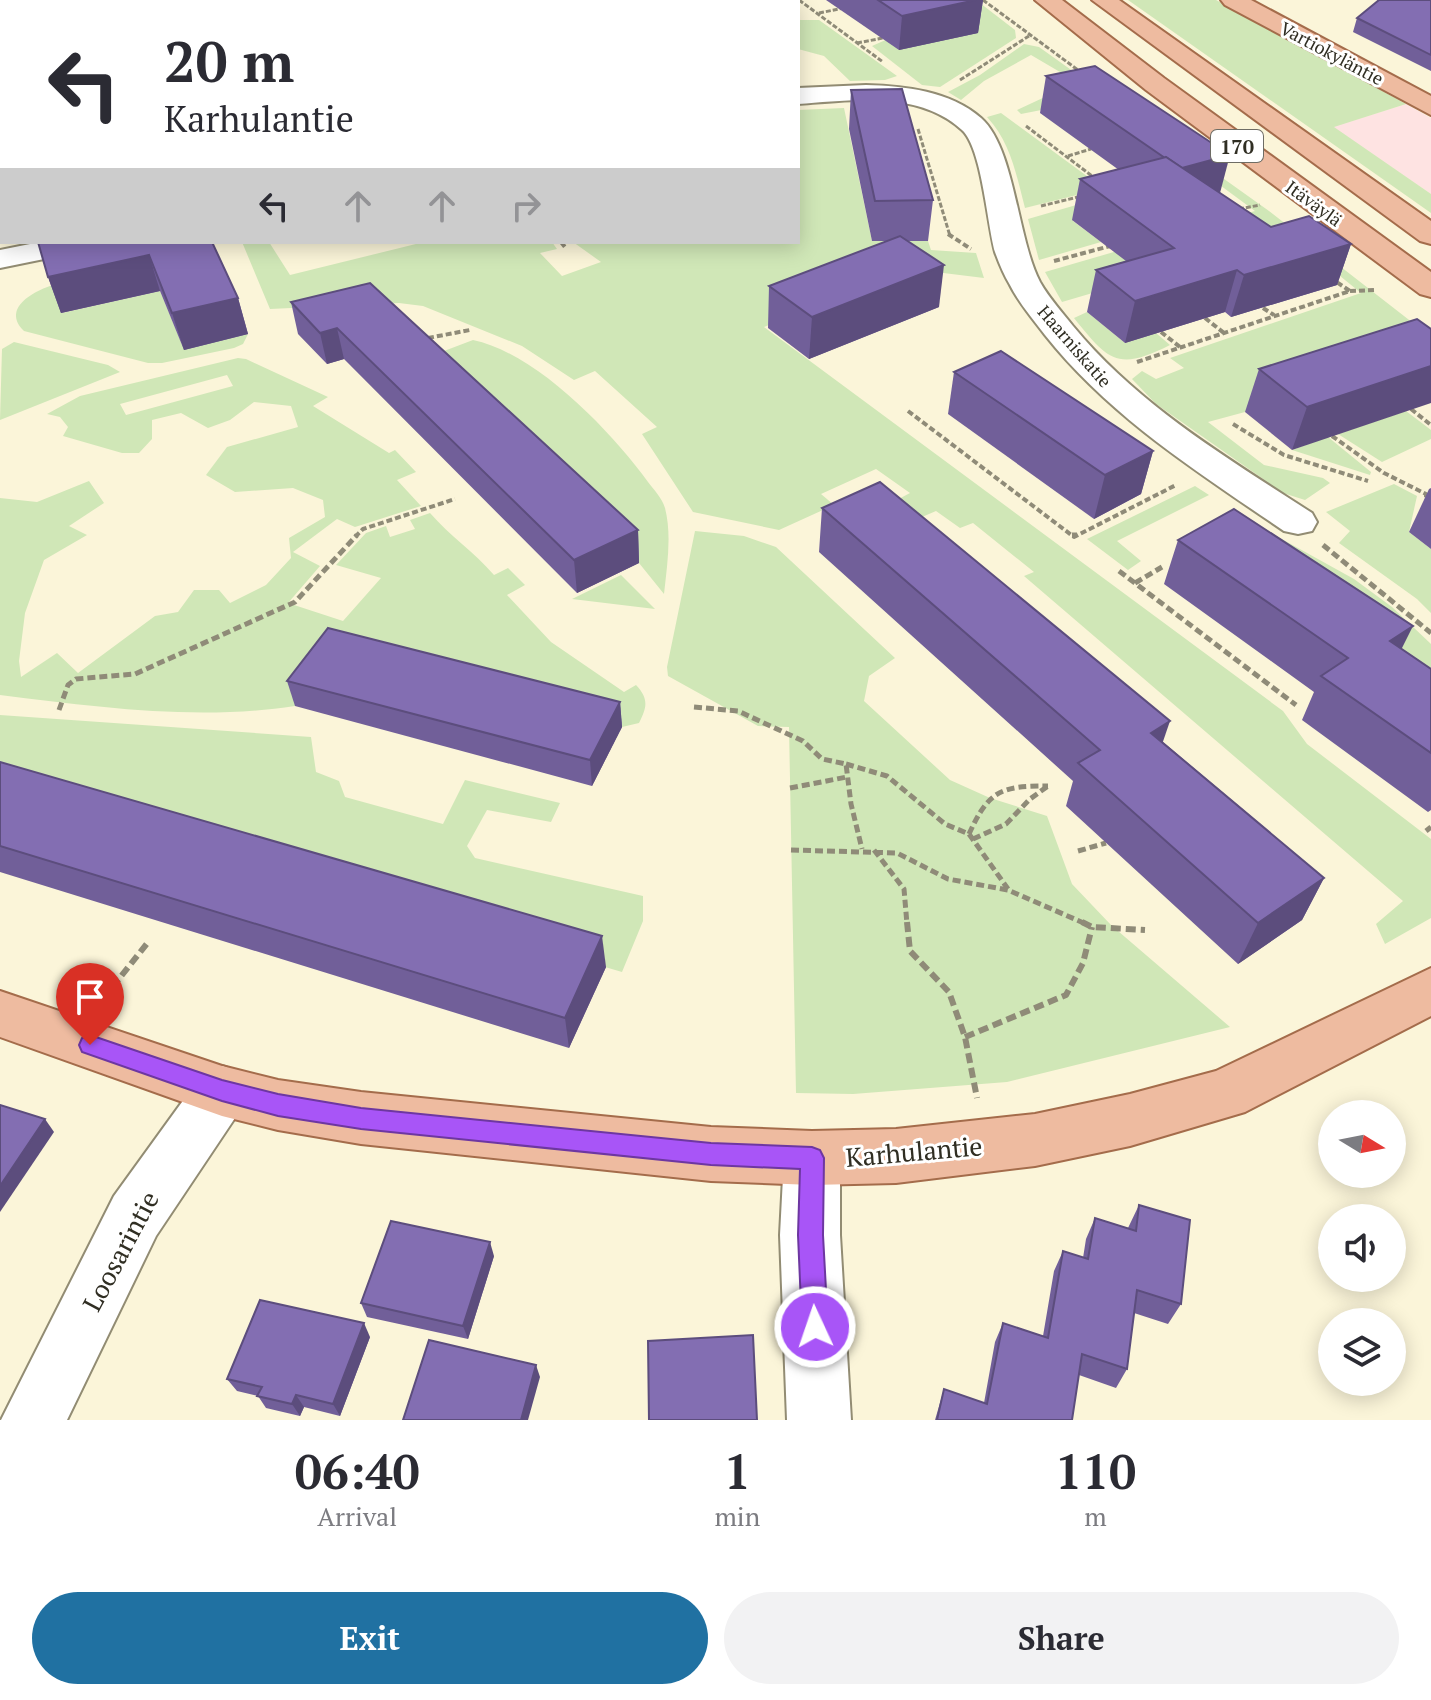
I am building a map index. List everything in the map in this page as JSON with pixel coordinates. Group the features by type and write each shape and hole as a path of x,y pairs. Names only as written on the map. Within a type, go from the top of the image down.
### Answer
{"main road":[{"name":"Itäväylä","path":"1047,0 1238,147 1431,287"},
{"name":"Itäväylä","path":"1104,0 1431,235"},
{"name":"Vartiokyläntie","path":"1233,0 1431,107"},
{"name":"Karhulantie","path":"0,1014 222,1091 278,1105 361,1118 711,1154 812,1158 896,1156 1035,1140 1130,1120 1226,1094 1431,991"}],"street":[{"name":"Haarniskatie","path":"800,96 857,93 924,100 963,117 977,128 1019,269 1030,294 1059,332 1098,376 1176,441 1298,522"},
{"path":"0,259 77,244"},
{"name":"Loosarintie","path":"33,1420 135,1216 222,1091"},
{"path":"812,1158 810,1235 819,1420"}],"path":[{"path":"800,1 890,67"},
{"path":"818,13 845,8"},
{"path":"952,85 1029,36"},
{"path":"857,43 883,38"},
{"path":"919,125 917,132 948,235 956,242 980,251"},
{"path":"1026,126 1099,181"},
{"path":"1067,156 1091,149"},
{"path":"1003,216 1085,196"},
{"path":"1230,212 1265,204"},
{"path":"1019,269 1121,244"},
{"path":"1328,276 1350,291"},
{"path":"1098,376 1350,291 1376,290"},
{"path":"1309,294 1319,301"},
{"path":"1263,308 1274,315"},
{"path":"1205,318 1224,333"},
{"path":"428,338 470,330"},
{"path":"1161,332 1180,347"},
{"path":"1411,409 1431,425"},
{"path":"908,411 1074,537 1183,482"},
{"path":"1233,424 1284,455 1368,481"},
{"path":"1332,436 1384,473 1426,494 1426,507 1431,513"},
{"path":"59,710 68,685 76,679 135,674 295,602 363,529 455,499"},
{"path":"1298,522 1431,633"},
{"path":"1135,583 1162,567"},
{"path":"1119,571 1296,705"},
{"path":"694,707 738,711 803,741 822,759 887,776 945,824 971,836 1008,890"},
{"path":"846,764 862,849"},
{"path":"790,788 847,777"},
{"path":"1006,786 1048,786 1030,799 1006,824 971,836 982,803 1006,786"},
{"path":"1078,851 1106,843"},
{"path":"791,850 862,849 897,853 948,879 1008,890 1092,927 1145,930"},
{"path":"874,850 904,889 910,951 949,992 965,1037 978,1103"},
{"path":"965,1037 1066,995 1083,963 1092,927"},
{"path":"103,999 149,941"}],"shaded area":[{"path":"1406,104 1431,118 1431,194 1333,127"}],"green space":[{"path":"976,0 1015,30 1016,38 940,87 922,85 872,46"},
{"path":"1128,0 1216,0 1406,104 1334,127 1431,194 1431,213"},
{"path":"800,20 819,20 897,76 885,80 850,81 824,56 800,50"},
{"path":"1024,44 1039,47 1269,211 1431,337 1245,412 1208,422 1264,465 1323,478 1330,483 1305,500 1283,493 1156,404 1132,379 1142,371 1156,379 1184,368 1170,358 1361,293 1319,259 1201,261 1062,302 1045,272 1255,211 1102,98 1021,114 1017,110 1077,82 1031,55 984,81 961,100 948,92 980,75"},
{"path":"844,108 872,241 928,241 931,250 976,253 984,278 919,270 859,289 764,327 1283,711 1307,744 1431,839 1431,918 1385,944 1376,924 1403,901 1024,576 1034,572 973,523 960,528 936,511 915,520 895,501 910,493 876,469 821,494 834,505 779,530 693,512 642,434 657,427 595,371 574,380 522,346 423,306 399,303 270,309 243,244 270,244 290,275 416,244 553,244 557,249 540,253 562,276 601,262 576,244 800,244 800,110"},
{"path":"1001,113 1095,182 1089,192 1025,208 1007,148 987,117"},
{"path":"1090,201 1073,221 1101,242 1039,260 1028,219"},
{"path":"53,285 62,313 160,291 184,349 248,334 243,344 234,348 162,363 148,363 24,331 18,323 18,308 29,296"},
{"path":"1087,312 1125,343 1156,333 1170,345 1137,358 1115,357 1096,344 1074,318"},
{"path":"473,340 522,360 546,377 593,418 658,494 665,508 668,529 664,594 639,563 423,359"},
{"path":"14,342 108,365 120,372 0,420 2,349"},
{"path":"238,358 328,397 313,406 389,453 395,450 416,472 397,480 421,506 355,527 337,519 293,552 320,566 288,603 343,621 381,578 336,565 366,533 386,526 390,537 415,529 410,520 430,513 494,575 508,568 525,585 507,595 551,642 624,692 636,685 645,703 639,723 622,727 335,653 295,706 221,712 148,711 0,695 0,498 37,502 89,481 104,503 69,526 87,535 44,560 25,613 19,661 21,677 57,653 78,673 155,616 178,612 194,590 219,590 230,603 266,585 291,558 289,538 325,517 323,500 293,488 235,492 206,475 227,447 298,427 291,406 254,402 230,420 208,428 181,413 152,420 152,439 139,453 122,453 63,436 68,427 60,417 47,414 80,396","holes":["227,375 233,386 126,415 120,404"]},
{"path":"1406,411 1431,430 1431,439 1382,462 1338,434"},
{"path":"1328,437 1371,472 1370,475 1292,450"},
{"path":"1394,484 1417,496 1409,532 1431,549 1431,613 1417,599 1339,543 1350,531 1326,512"},
{"path":"1195,486 1209,495 1117,541 1141,561 1128,570 1087,539"},
{"path":"695,531 744,536 776,547 895,658 869,676 864,701 950,780 990,798 1047,816 1072,884 1111,925 1230,1027 1007,1082 853,1094 796,1093 789,727 758,726 668,676 667,667"},
{"path":"1269,532 1354,579 1392,607 1431,644 1431,673 1250,552"},
{"path":"621,575 655,609 572,599"},
{"path":"0,715 311,737 316,772 339,781 345,797 443,824 465,780 560,803 551,822 487,810 467,846 475,858 643,896 643,921 622,972 0,789"}],"building":[{"path":"878,0 976,0 902,16"},
{"path":"1379,0 1431,0 1431,55 1357,18"},
{"path":"1095,66 1230,155 1182,168 1046,76"},
{"path":"902,89 933,200 875,201 851,90"},
{"path":"1166,157 1271,227 1309,216 1351,244 1244,275 1237,270 1135,301 1096,270 1174,248 1080,179"},
{"path":"900,236 944,265 812,317 769,286"},
{"path":"39,244 213,244 238,298 172,313 149,255 48,277"},
{"path":"370,283 638,530 574,560 337,328 320,333 291,302"},
{"path":"1417,319 1431,329 1431,366 1307,407 1259,369"},
{"path":"1001,351 1153,451 1105,475 954,372"},
{"path":"880,482 1170,721 1151,733 1324,878 1258,923 1078,763 1100,750 822,508"},
{"path":"1234,509 1413,626 1390,641 1431,669 1431,753 1321,676 1348,658 1178,540"},
{"path":"328,628 620,702 590,760 287,681"},
{"path":"0,762 602,936 565,1018 0,846"},
{"path":"0,1105 45,1119 0,1186"},
{"path":"1139,1205 1190,1220 1181,1304 1137,1290 1127,1369 1082,1354 1072,1420 937,1420 944,1389 987,1404 1003,1323 1048,1338 1063,1251 1088,1259 1095,1218 1136,1231"},
{"path":"391,1221 490,1242 463,1326 361,1303"},
{"path":"260,1300 364,1323 333,1404 296,1395 292,1404 257,1396 262,1387 227,1379"},
{"path":"753,1335 757,1420 649,1420 648,1341"},
{"path":"429,1340 536,1365 521,1420 403,1420"}],"route":[{"path":"90,1045 222,1091 278,1105 361,1118 711,1154 812,1158 810,1235 815,1327"}]}
